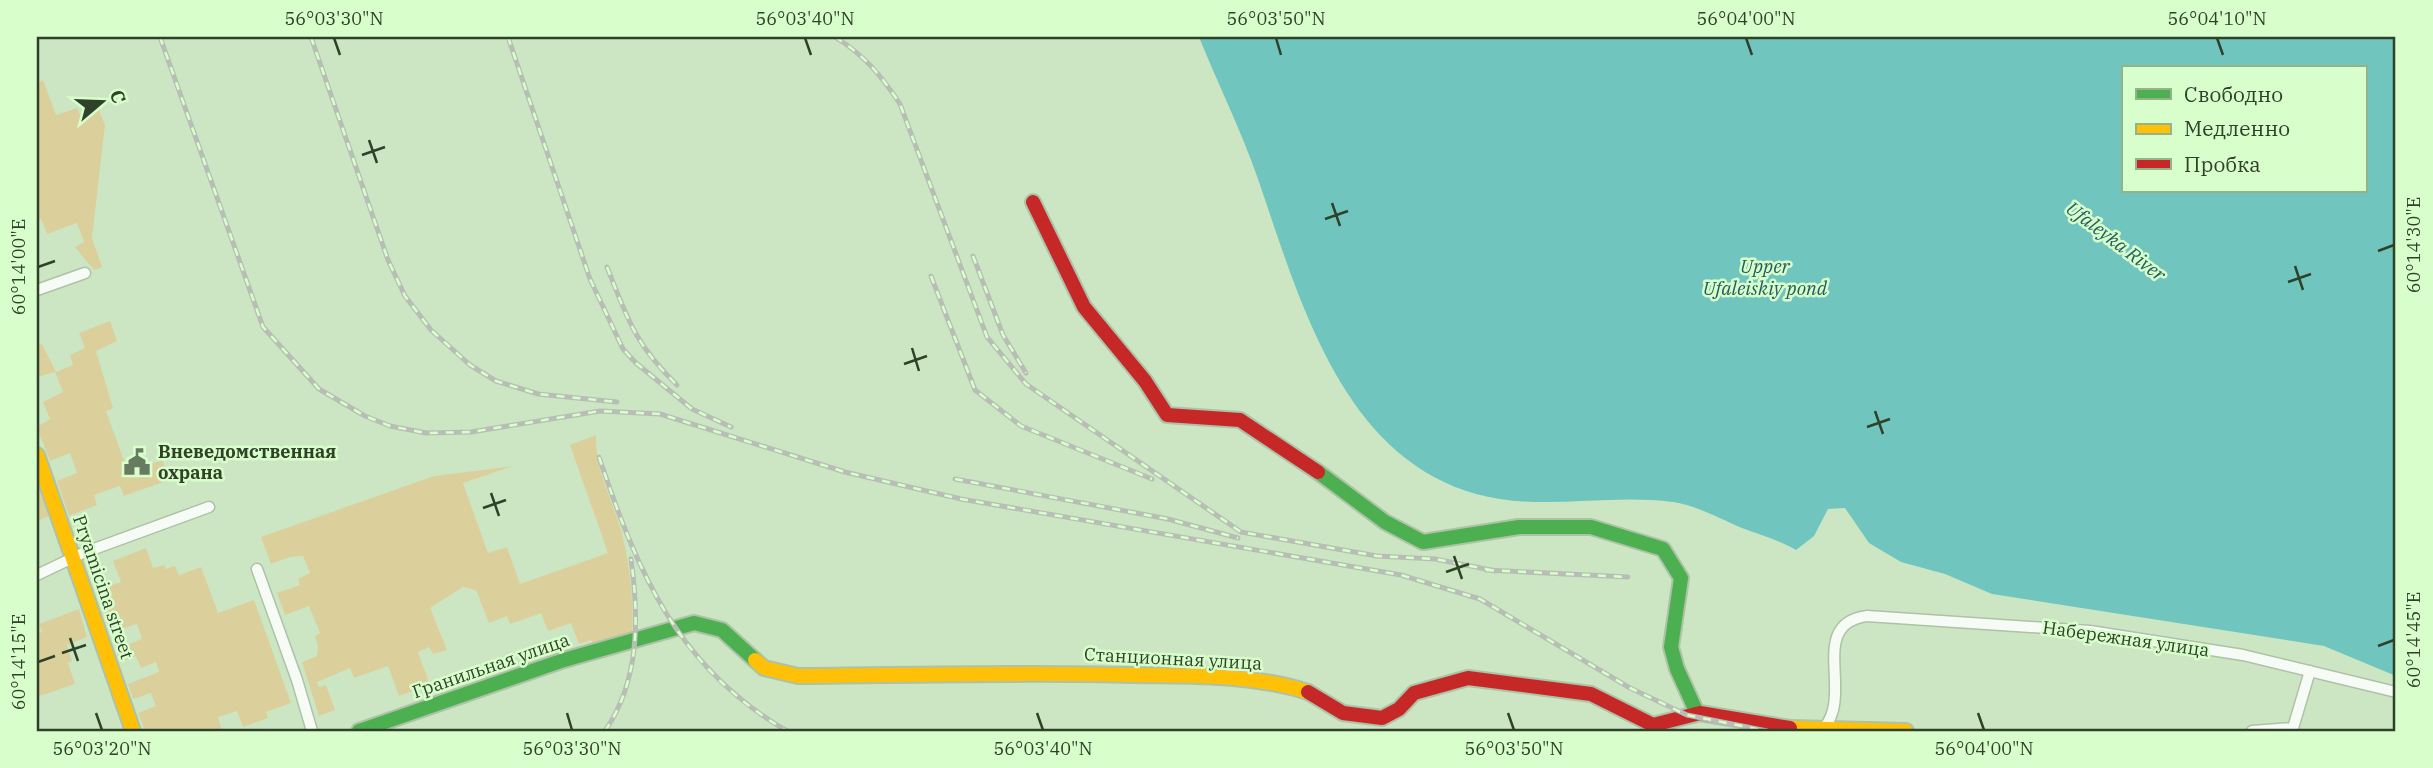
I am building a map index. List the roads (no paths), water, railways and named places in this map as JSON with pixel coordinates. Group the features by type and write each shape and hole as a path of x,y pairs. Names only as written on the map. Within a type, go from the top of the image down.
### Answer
{"street":[{"path":"1033,202 1084,307 1145,381 1167,415 1240,420 1326,477 1385,523 1423,542 1519,527 1591,527 1663,549 1681,578 1671,630 1676,666 1695,699 1696,713 1757,725 1810,731 1824,728 1906,731"},
{"path":"37,290 85,272"},
{"name":"Pryamicina street","path":"37,455 133,731"},
{"path":"37,575 73,558 209,507"},
{"path":"257,569 312,731"},
{"name":"Набережная улица","path":"1824,728 1833,717 1835,701 1835,636 1842,625 1852,618 1867,617 2090,631 2243,656 2396,692"},
{"name":"Станционная улица","path":"636,640 694,623 707,624 722,630 764,667 798,676 1093,674 1224,677 1286,685 1314,694 1343,713 1382,718 1399,709 1414,693 1468,678 1591,694 1653,725 1664,725 1696,713"},
{"name":"Гранильная улица","path":"359,731 564,660 636,640"},
{"path":"2252,731 2293,728 2310,671"}],"water":[{"name":"Upper Ufaleiskiy pond","path":"1199,37 2396,37 2396,676 2324,646 1992,594 1945,574 1901,562 1869,543 1845,508 1828,509 1814,536 1796,550 1708,513 1673,502 1535,502 1473,493 1422,470 1380,435 1347,392 1319,342 1296,288 1237,125"}],"railway":[{"path":"160,37 263,327 319,389 365,416 390,426 426,433 471,432 600,411 660,414 845,472 961,499 1401,575 1480,599 1630,688 1687,715 1767,731"},
{"path":"311,37 388,260 405,296 431,330 470,365 496,381 538,394 617,402"},
{"path":"508,37 590,279 623,349 692,409 731,427"},
{"path":"835,37 871,66 900,104 987,337 1026,384 1241,532 1377,556 1435,559 1496,571"},
{"path":"973,256 1003,335 1026,373"},
{"path":"607,267 642,344 677,385"},
{"path":"931,276 975,390 1021,426 1152,479"},
{"path":"599,457 629,540 666,614 689,647 717,678 749,706 787,731"},
{"path":"955,479 1168,519 1238,538"},
{"path":"605,731 625,691 631,670 636,626 631,559"},
{"path":"1486,570 1628,577"}],"place":[{"name":"Вневедомственная охрана","path":"137,462"}],"water label":[{"name":"Ufaleyka River","path":"2116,241"}]}
